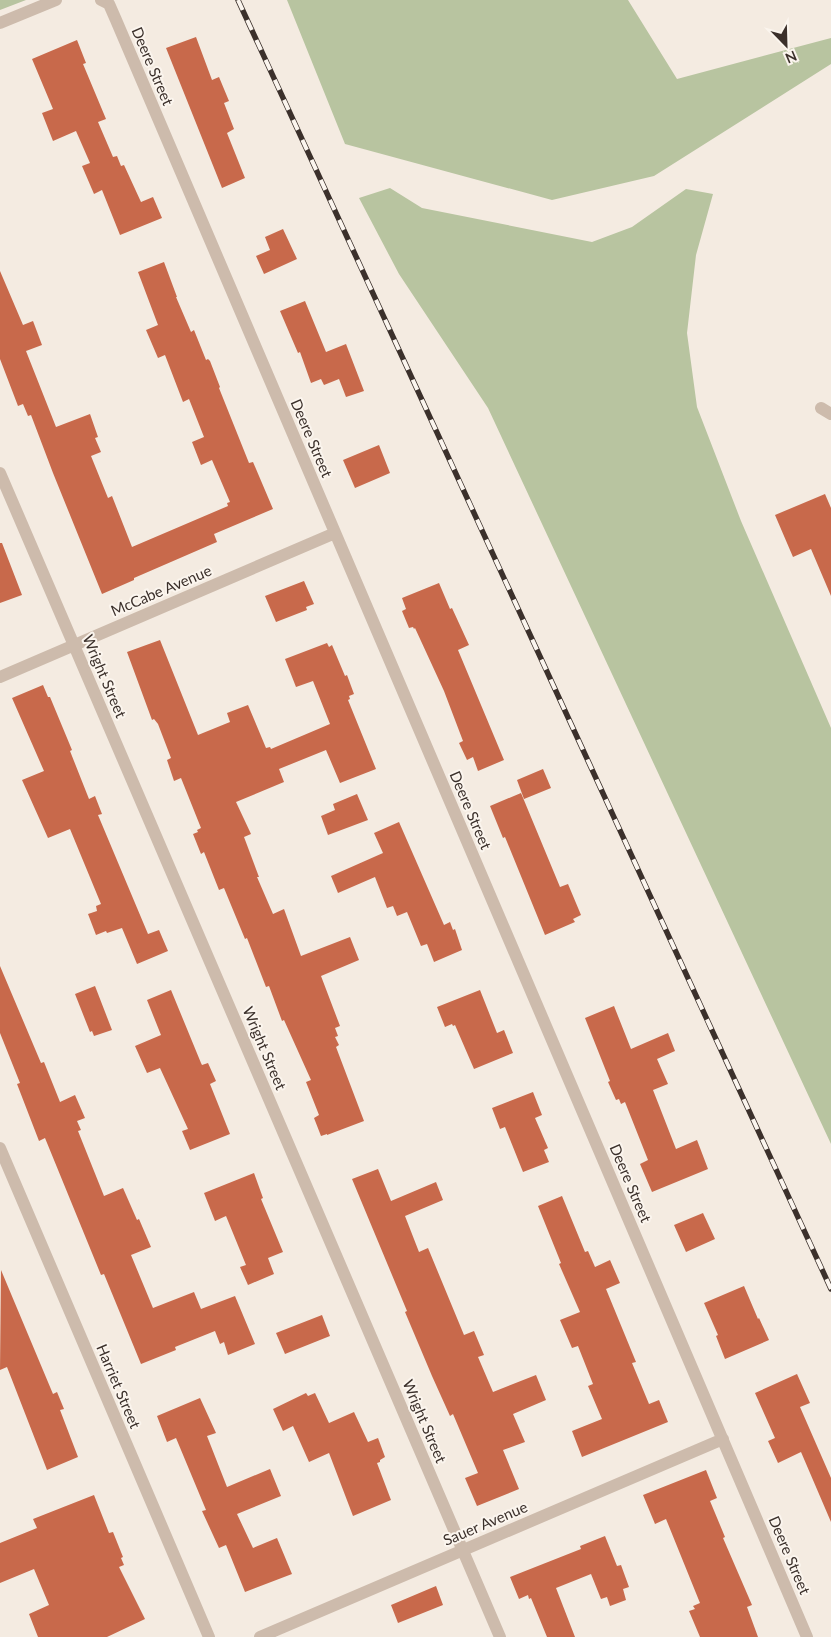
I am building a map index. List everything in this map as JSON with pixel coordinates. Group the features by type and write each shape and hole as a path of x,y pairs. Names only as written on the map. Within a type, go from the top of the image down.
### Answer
{"street":[{"name":"Deere Street","path":"101,0 109,4 116,20 808,1637"},
{"path":"0,23 52,1"},
{"name":"Wright Street","path":"0,473 500,1637"},
{"name":"McCabe Avenue","path":"0,677 335,533"},
{"name":"Harriet Street","path":"0,1148 209,1637"},
{"name":"Sauer Avenue","path":"260,1637 723,1439"}],"green space":[{"path":"0,0 26,0 0,10"},
{"path":"287,0 628,0 677,79 831,38 831,64 654,176 552,200 345,144"},
{"path":"390,188 422,208 592,242 632,227 686,189 713,194 696,255 687,333 697,407 741,521 831,728 831,1144 488,408 399,274 359,198"}],"building":[{"path":"196,37 212,80 219,77 229,101 224,103 234,129 227,133 245,178 222,188 166,48"},
{"path":"77,40 86,63 83,64 106,119 98,122 113,157 117,156 121,166 124,165 141,202 153,197 162,218 120,235 102,190 94,194 82,166 90,163 76,131 53,141 42,113 53,109 32,59"},
{"path":"283,229 297,259 264,274 256,256 270,250 265,237"},
{"path":"164,262 191,332 194,330 206,360 210,361 249,463 253,462 273,509 214,534 217,542 102,594 31,415 28,416 23,404 18,406 0,359 0,271 23,325 33,321 42,345 26,351 56,427 90,414 98,437 95,438 101,452 91,456 108,498 112,496 132,547 228,506 227,503 230,502 212,460 201,465 192,442 204,437 189,399 183,402 165,355 158,358 146,330 158,325 138,272"},
{"path":"305,301 326,352 346,344 364,391 346,397 339,379 324,385 321,379 311,383 300,352 298,353 280,311"},
{"path":"379,445 390,473 355,488 343,460"},
{"path":"825,494 831,508 831,596 811,549 793,557 775,515"},
{"path":"0,543 2,543 22,595 0,603"},
{"path":"304,581 314,604 306,607 307,610 276,622 265,596"},
{"path":"439,583 469,645 458,650 504,760 478,771 473,757 467,760 459,743 463,741 444,691 415,628 409,628 402,611 406,609 402,598"},
{"path":"160,640 198,735 230,722 227,713 248,705 266,748 270,747 271,749 330,724 313,681 296,687 285,659 327,643 329,647 332,645 345,676 347,675 354,694 349,696 350,699 348,700 376,769 340,783 326,750 279,769 284,782 236,802 251,834 244,837 259,877 257,877 273,914 284,909 301,956 350,937 359,960 321,976 340,1026 335,1028 338,1036 335,1037 339,1045 336,1047 364,1121 321,1136 314,1118 319,1115 306,1082 311,1080 284,1020 282,1021 269,986 266,987 247,938 245,939 224,888 219,890 204,852 201,854 193,834 201,828 181,778 174,781 167,760 171,758 158,724 154,719 152,720 127,652"},
{"path":"43,685 48,697 50,697 72,750 70,751 89,799 95,796 102,814 98,815 148,934 159,930 168,951 137,964 122,928 96,935 88,914 97,911 96,906 101,904 70,829 48,838 22,780 44,771 12,698"},
{"path":"543,769 551,788 524,799 517,780"},
{"path":"521,793 560,887 568,884 581,915 573,919 575,922 545,935 505,837 503,838 490,806"},
{"path":"357,794 368,820 328,835 321,816 335,810 333,804"},
{"path":"399,822 444,925 450,922 453,930 455,929 462,950 434,962 427,944 421,946 407,912 397,916 393,906 387,908 375,877 338,893 331,876 383,853 374,833"},
{"path":"0,966 41,1063 44,1062 60,1102 75,1095 85,1118 77,1121 81,1130 78,1131 104,1196 123,1188 137,1220 139,1219 151,1247 131,1255 153,1308 194,1292 201,1309 235,1296 255,1344 228,1355 224,1342 220,1344 215,1331 175,1347 176,1350 141,1364 104,1274 101,1275 45,1138 39,1141 17,1084 20,1083 0,1033"},
{"path":"95,986 112,1030 94,1036 92,1031 90,1032 75,994"},
{"path":"171,990 201,1063 202,1065 208,1063 216,1081 210,1084 230,1134 190,1150 182,1131 188,1129 160,1068 147,1073 135,1046 161,1035 147,1000"},
{"path":"480,990 497,1033 504,1030 513,1053 474,1069 455,1025 453,1026 452,1024 445,1027 437,1007"},
{"path":"614,1006 631,1049 668,1033 675,1051 657,1059 668,1084 653,1090 676,1149 697,1140 708,1169 652,1192 640,1164 648,1160 625,1102 621,1104 619,1099 616,1100 608,1082 610,1081 585,1018"},
{"path":"533,1092 542,1115 535,1118 548,1148 544,1150 549,1162 523,1172 505,1127 500,1129 492,1108"},
{"path":"378,1169 391,1201 436,1182 443,1200 405,1216 419,1252 428,1248 464,1335 474,1331 484,1355 478,1357 493,1392 536,1375 546,1400 513,1414 525,1442 503,1450 519,1489 477,1506 465,1478 478,1473 453,1414 450,1416 432,1376 352,1179"},
{"path":"254,1173 263,1198 261,1199 283,1252 268,1258 274,1274 248,1285 240,1267 246,1265 226,1216 215,1221 204,1193"},
{"path":"562,1196 585,1252 588,1251 595,1267 610,1260 620,1283 606,1289 636,1362 632,1363 649,1404 659,1400 668,1422 582,1457 572,1431 602,1419 588,1386 593,1384 578,1346 572,1348 560,1320 580,1312 559,1264 561,1263 538,1206"},
{"path":"703,1213 715,1239 686,1252 674,1225"},
{"path":"1,1270 53,1394 57,1392 64,1409 60,1410 78,1457 47,1470 7,1367 0,1370"},
{"path":"744,1286 769,1340 725,1359 716,1336 718,1335 704,1303"},
{"path":"322,1315 330,1336 285,1354 276,1333"},
{"path":"797,1374 810,1403 800,1407 831,1478 831,1522 801,1452 778,1463 768,1441 775,1438 755,1393"},
{"path":"306,1393 308,1396 315,1393 329,1423 354,1412 368,1442 378,1438 385,1457 377,1463 391,1500 353,1516 329,1453 309,1462 293,1426 283,1431 273,1409"},
{"path":"200,1398 216,1433 207,1436 227,1487 270,1469 281,1496 237,1514 253,1548 277,1538 292,1574 245,1592 226,1545 219,1548 202,1511 206,1510 176,1438 167,1442 157,1416"},
{"path":"706,1470 717,1498 710,1501 725,1537 723,1538 752,1605 747,1607 758,1637 700,1637 689,1611 695,1609 693,1606 700,1603 666,1519 655,1524 643,1495"},
{"path":"94,1495 109,1533 113,1532 123,1557 121,1558 124,1565 119,1567 145,1619 107,1637 38,1637 29,1614 49,1605 34,1569 0,1583 0,1543 37,1528 33,1519"},
{"path":"605,1536 617,1566 621,1565 629,1587 623,1589 626,1600 610,1606 607,1597 601,1599 591,1574 556,1588 575,1637 547,1637 531,1598 529,1599 528,1595 519,1599 510,1577 581,1549 580,1546"},
{"path":"436,1586 443,1605 398,1623 391,1605"}],"railway":[{"path":"238,0 831,1289"}]}
